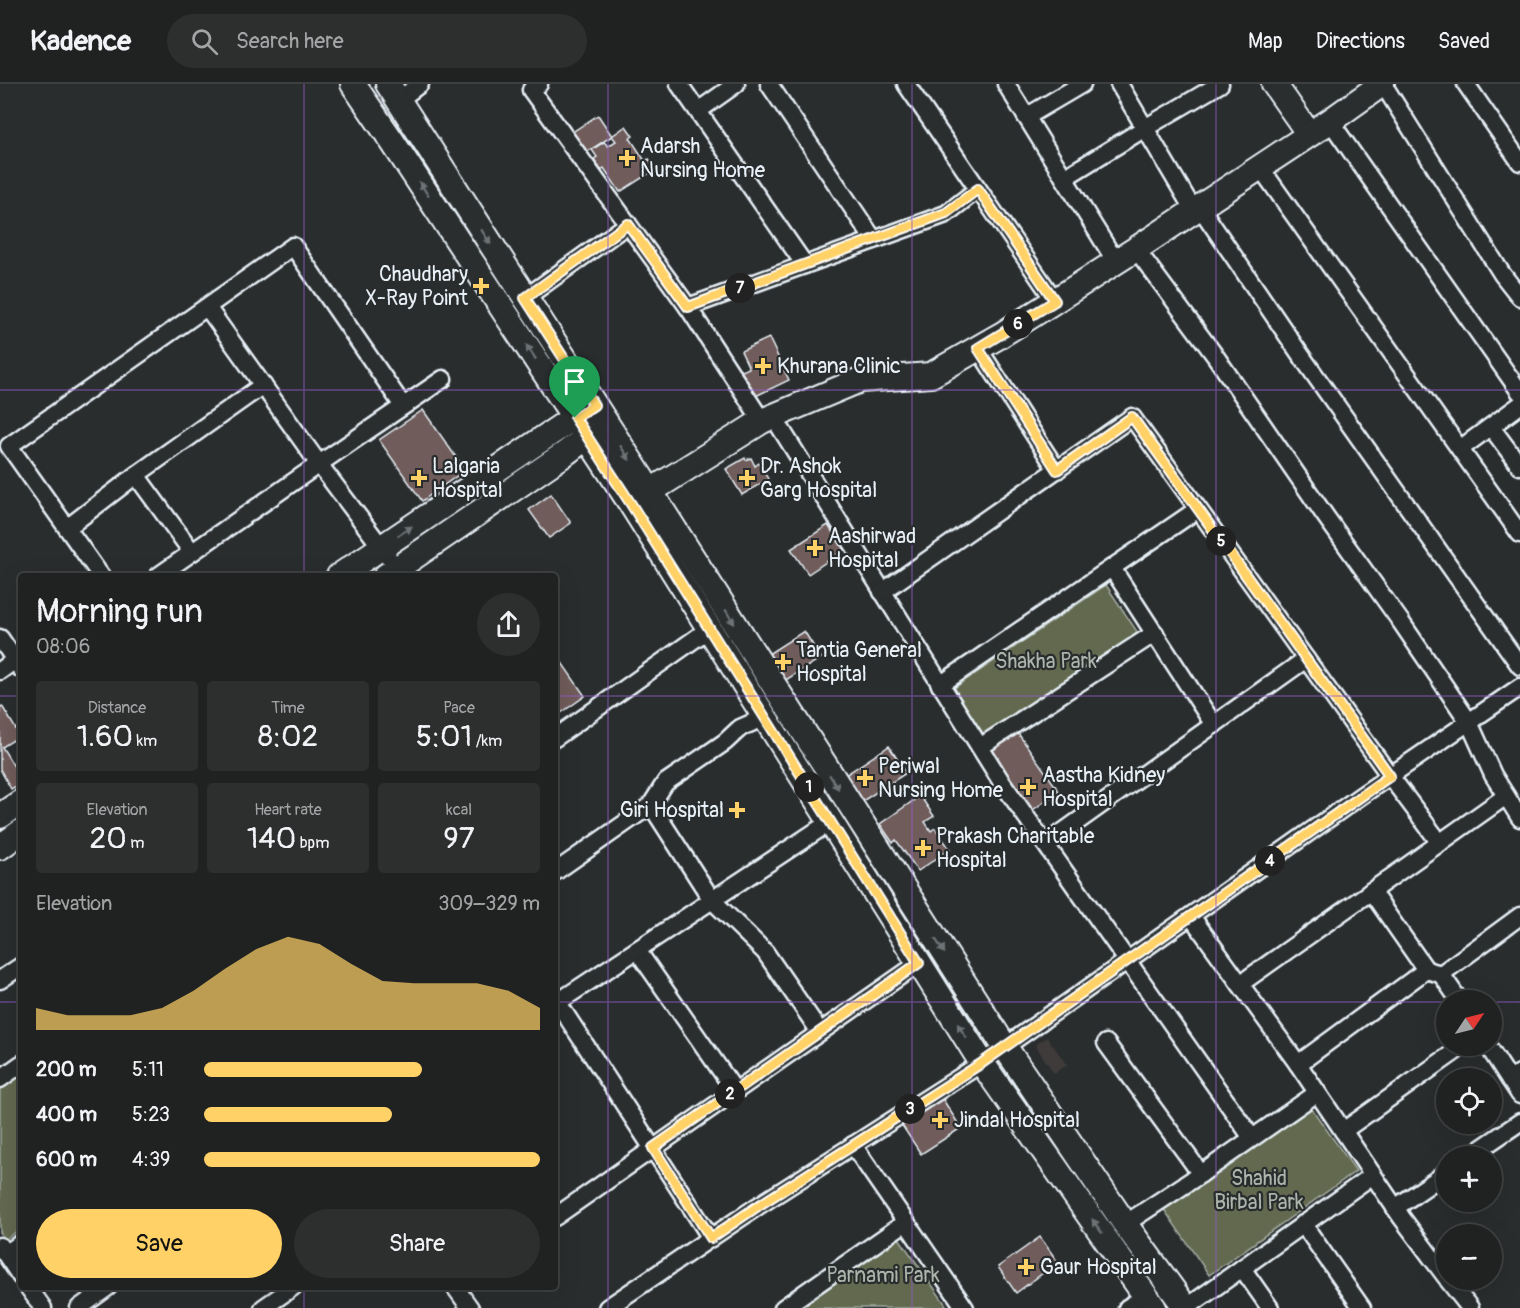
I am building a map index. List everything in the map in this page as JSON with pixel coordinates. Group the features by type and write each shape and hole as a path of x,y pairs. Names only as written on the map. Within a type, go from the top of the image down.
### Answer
{"street":[{"path":"353,84 590,420 854,813 1005,1047 1125,1224 1186,1308 1372,1174"},
{"path":"420,84 393,92 525,298 590,420"},
{"path":"539,84 531,90 768,419 882,592 1001,781 1252,1138"},
{"path":"679,84 805,265"},
{"path":"698,111 736,84"},
{"path":"769,84 874,240"},
{"path":"906,84 1055,301"},
{"path":"1006,84 1116,262"},
{"path":"1026,117 1082,84"},
{"path":"1119,84 1197,209 1520,666"},
{"path":"1064,178 1220,84"},
{"path":"1274,84 1309,134"},
{"path":"641,498 768,419 860,380 931,375 1116,262 1383,84 1502,274 1520,297"},
{"path":"1466,84 1520,162"},
{"path":"1330,121 1520,393"},
{"path":"1260,167 1520,534"},
{"path":"688,307 946,213 978,189"},
{"path":"525,298 628,224"},
{"path":"99,573 9,446 293,246 403,406"},
{"path":"1136,249 1216,357 1469,722 1493,775 1520,818"},
{"path":"207,307 381,547 392,572 590,420"},
{"path":"978,348 1057,470"},
{"path":"162,573 444,379"},
{"path":"67,528 136,475 263,385"},
{"path":"1460,450 1520,405"},
{"path":"882,592 1132,417 1440,843"},
{"path":"343,573 381,547 590,420"},
{"path":"1491,427 1520,466"},
{"path":"136,475 192,552"},
{"path":"641,498 709,629 982,1063 1142,1304"},
{"path":"940,685 1198,509"},
{"path":"1112,568 1214,725"},
{"path":"558,736 709,629"},
{"path":"980,747 1155,633"},
{"path":"0,638 18,665 0,671"},
{"path":"1046,844 1306,659"},
{"path":"607,1308 758,1206 982,1063 1520,687"},
{"path":"558,870 651,805 665,783 725,742 740,728 765,717"},
{"path":"1240,984 1506,796"},
{"path":"0,816 18,804"},
{"path":"651,805 712,900 765,952 820,1032"},
{"path":"558,1003 830,822"},
{"path":"0,847 18,834"},
{"path":"1371,891 1450,990"},
{"path":"1191,916 1298,1064 1395,1208 1436,1263"},
{"path":"1298,1064 1520,916"},
{"path":"637,950 735,1091"},
{"path":"558,1215 919,963"},
{"path":"0,980 18,968"},
{"path":"558,1007 711,1238"},
{"path":"1106,1043 1201,1174"},
{"path":"1343,1131 1449,1056"},
{"path":"1497,1056 1515,1077 1520,1095"},
{"path":"0,1079 18,1066"},
{"path":"1125,1224 1317,1093"},
{"path":"1485,1146 1520,1122"},
{"path":"853,1145 965,1308"},
{"path":"1395,1208 1436,1180"},
{"path":"783,1308 906,1222"},
{"path":"1303,1224 1362,1308"},
{"path":"18,1245 3,1250 18,1272"},
{"path":"1242,1268 1270,1308"},
{"path":"30,1290 42,1308"},
{"path":"79,1308 104,1290"},
{"path":"263,1308 288,1290"},
{"path":"458,1290 470,1308"},
{"path":"1456,1290 1470,1308"}],"shaded area":[{"path":"1047,1037 1067,1065 1054,1073 1035,1045"}],"green space":[{"name":"Shakha Park","path":"1106,585 1138,633 985,736 953,689"},
{"path":"18,1075 18,1230 5,1240 0,1232 0,1088"},
{"name":"Shahid Birbal Park","path":"1309,1105 1356,1171 1209,1275 1163,1208"},
{"name":"Parnami Park","path":"892,1228 946,1305 943,1308 779,1308"}],"building":[{"path":"598,115 612,136 584,154 571,133"},
{"path":"626,126 633,136 630,138 645,161 649,159 656,169 620,192 604,168 601,170 594,159 597,157 592,150 604,142 608,146 616,141 612,136"},
{"path":"769,338 789,380 739,404 727,378 749,368 741,351"},
{"path":"423,410 465,470 422,501 379,440"},
{"path":"745,458 746,460 751,458 755,466 759,463 768,479 742,495 726,469"},
{"path":"551,494 571,523 549,538 529,510"},
{"path":"828,525 844,550 808,574 791,549"},
{"path":"804,631 821,658 781,683 765,656"},
{"path":"558,657 585,696 561,713 558,708"},
{"path":"2,706 18,733 18,737 2,747 18,773 18,785 11,789 0,769 0,708"},
{"path":"1017,732 1059,791 1030,812 988,752"},
{"path":"889,746 906,773 858,804 841,778"},
{"path":"920,796 934,816 925,822 931,831 935,828 950,849 918,871 896,840 893,843 880,824"},
{"path":"942,1098 961,1128 921,1154 901,1124"},
{"path":"1040,1237 1058,1262 1016,1293 998,1267"}],"place":[{"name":"Adarsh Nursing Home","path":"627,158"},
{"name":"Chaudhary X-Ray Point","path":"481,286"},
{"name":"Khurana Clinic","path":"763,366"},
{"name":"Lalgaria Hospital","path":"419,478"},
{"name":"Dr. Ashok Garg Hospital","path":"747,478"},
{"name":"Aashirwad Hospital","path":"815,548"},
{"name":"Tantia General Hospital","path":"783,662"},
{"name":"Periwal Nursing Home","path":"865,778"},
{"name":"Aastha Kidney Hospital","path":"1028,787"},
{"name":"Giri Hospital","path":"737,810"},
{"name":"Prakash Charitable Hospital","path":"923,848"},
{"name":"Jindal Hospital","path":"940,1120"},
{"name":"Gaur Hospital","path":"1026,1267"}],"route":[{"path":"978,189 1055,301 978,348 1057,470 1132,417 1390,776 982,1063 711,1238 653,1148 919,963 575,418 594,405 525,298 628,224 688,307 946,213 978,189"}]}
